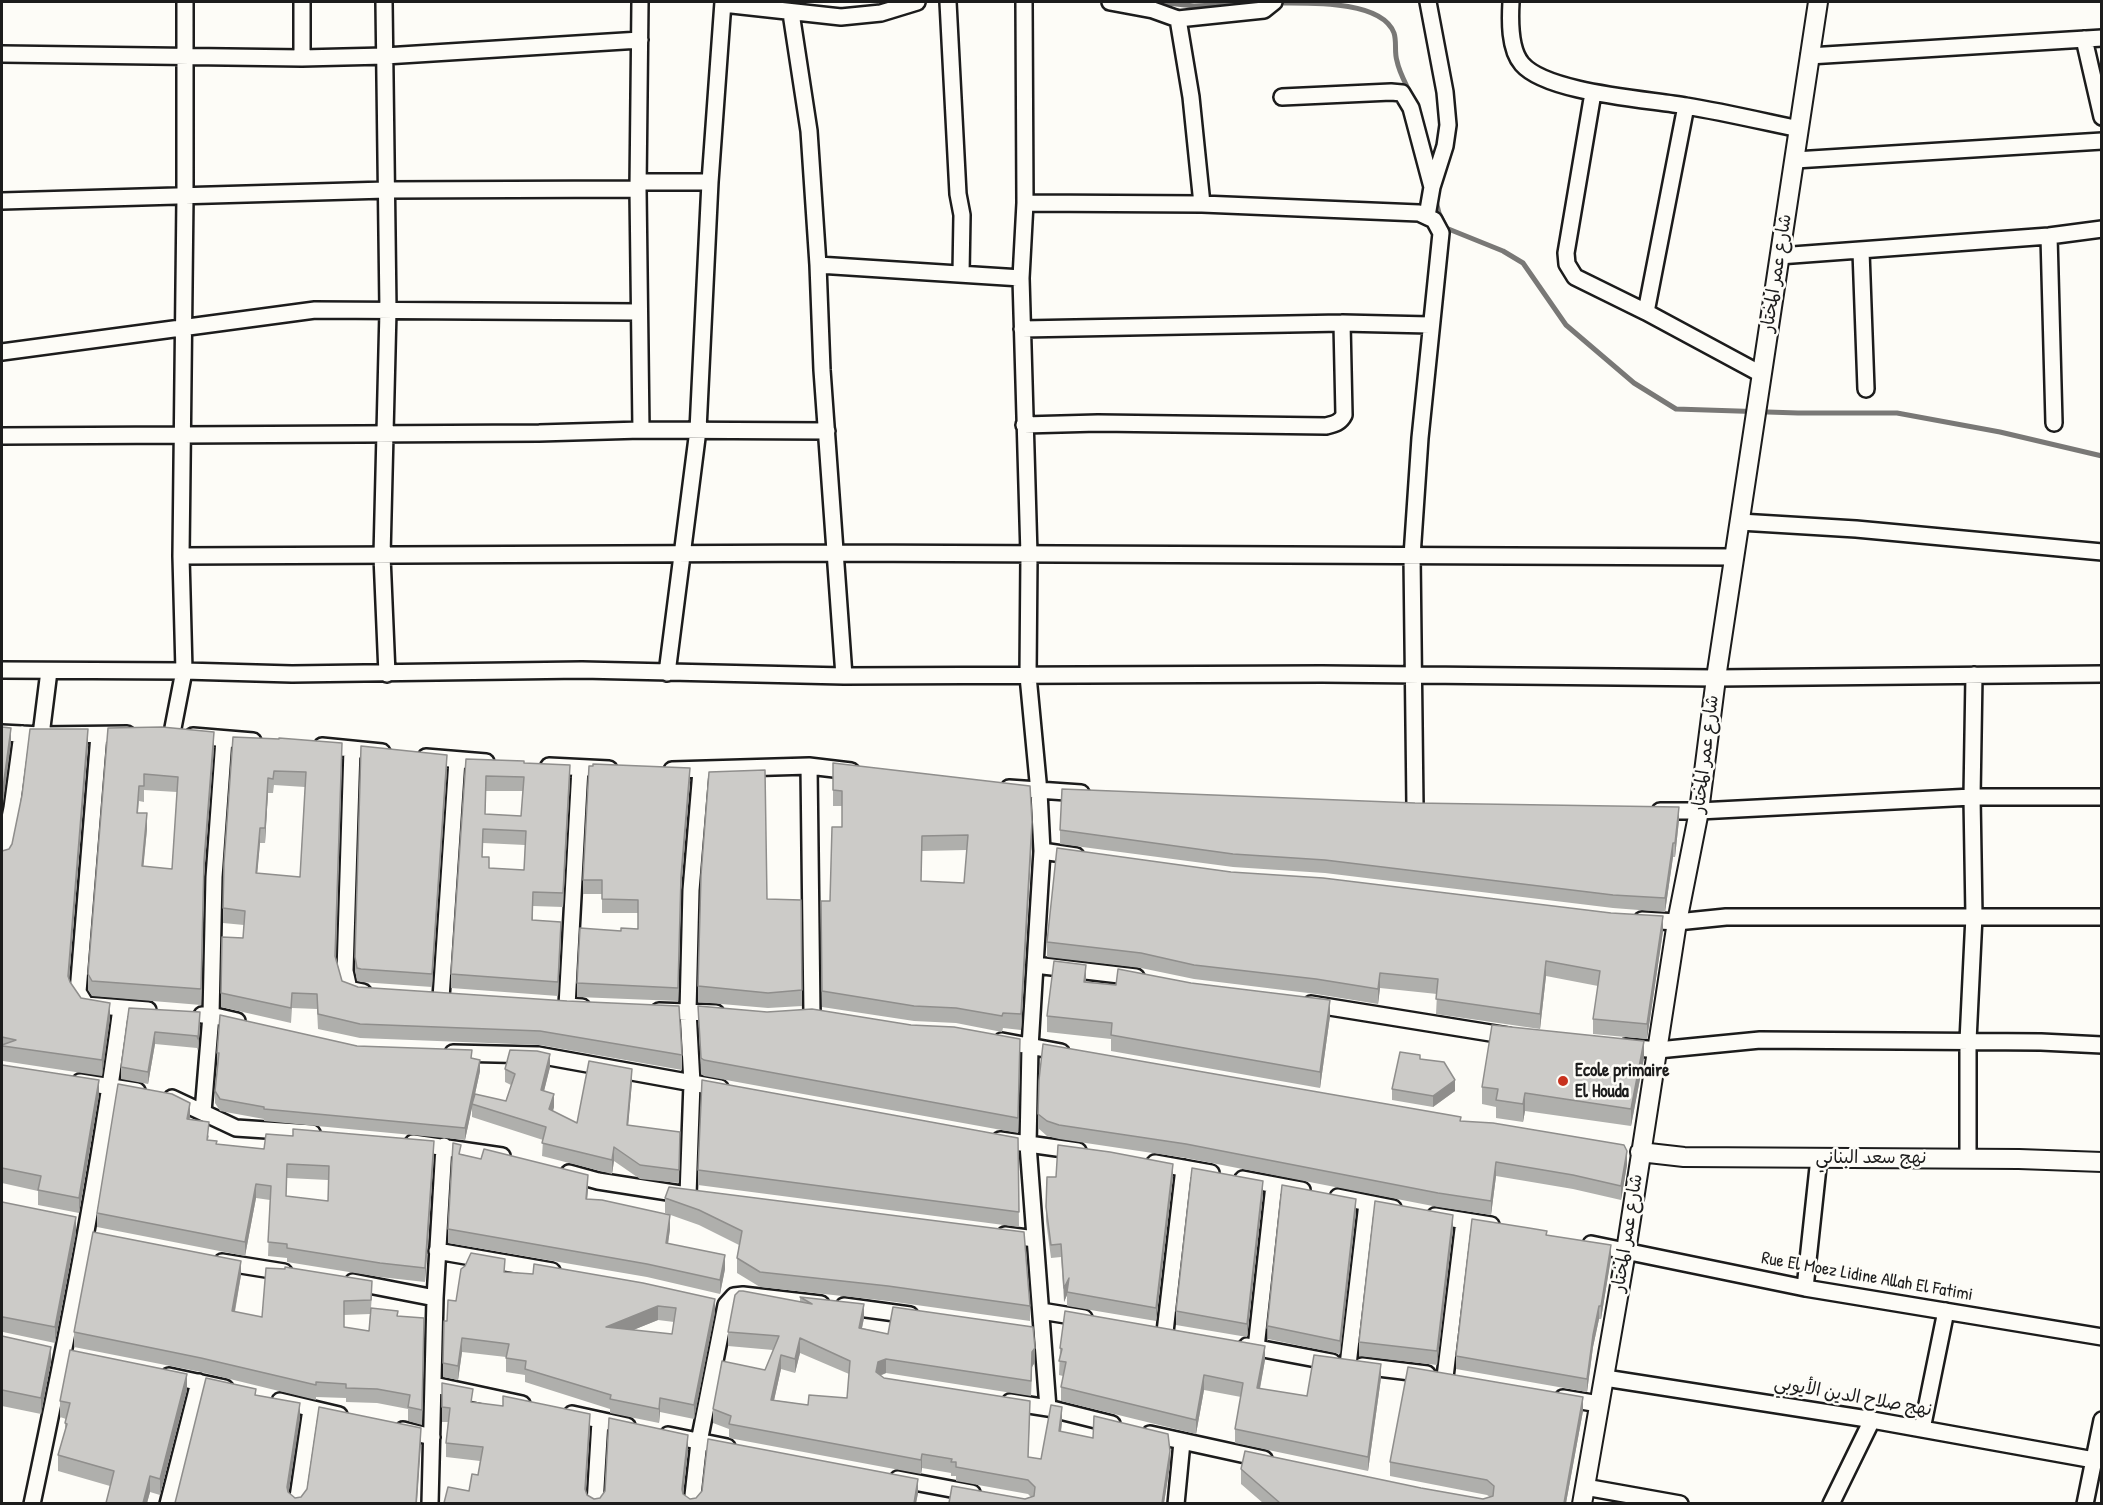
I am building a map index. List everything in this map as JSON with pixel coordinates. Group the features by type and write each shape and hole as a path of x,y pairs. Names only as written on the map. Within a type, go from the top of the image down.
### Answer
{"street":[{"path":"185,2 182,556 184,671 166,733 266,742"},
{"path":"302,2 302,58"},
{"path":"384,2 388,310 382,556 387,674"},
{"path":"640,2 638,185 642,430"},
{"path":"667,673 698,430 710,182 723,3 791,13 841,17 881,13 917,2"},
{"path":"948,2 958,194 962,216 961,274"},
{"path":"1024,2 1025,203 1021,278 1029,555 1028,676 1039,792 1041,851 1030,1047 1028,1145 1048,1408"},
{"path":"1110,2 1152,6 1178,19 1264,10 1274,2"},
{"path":"1427,216 1448,124 1445,92 1428,2"},
{"path":"1511,2 1513,39 1521,62 1537,75 1593,93 1686,106 1799,129"},
{"name":"شارع عمر المختار","path":"1583,1495 1626,1251 1634,1151 1658,1050 1677,922 1699,812 1716,678 1818,2"},
{"path":"791,13 809,131 822,370 837,553 844,676"},
{"path":"1178,19 1191,97 1202,204"},
{"path":"1809,56 2102,38"},
{"path":"2084,39 2102,117"},
{"path":"2,54 302,58 385,56 640,40"},
{"path":"1281,97 1402,93 1411,108 1432,187"},
{"path":"1593,93 1566,253 1568,264 1575,277 1761,374"},
{"path":"1646,312 1686,106"},
{"path":"1795,160 2102,141"},
{"path":"2,201 710,182"},
{"path":"1025,203 1202,204 1407,213 1427,216 1434,220 1441,233 1430,325 1412,556 1415,807"},
{"path":"1779,256 2102,230"},
{"path":"2049,236 2054,423"},
{"path":"1861,251 1866,389"},
{"path":"818,265 1021,278"},
{"path":"2,352 315,310 639,312"},
{"path":"1022,328 1342,323 1430,325"},
{"path":"1024,425 1098,423 1326,426 1341,420 1344,415 1342,323"},
{"path":"2,436 539,433 642,430 827,431"},
{"path":"1740,522 1856,529 2102,552"},
{"path":"182,556 837,553 1735,557"},
{"path":"2,670 292,674 582,670 844,676 1412,675 1716,678 2102,674"},
{"path":"41,735 49,671"},
{"path":"1968,1159 1968,1041 1974,916 1972,797 1974,675"},
{"path":"2,733 140,734"},
{"path":"2,857 12,808 22,734"},
{"path":"99,735 78,992 86,1005 166,1012"},
{"path":"203,1112 211,1015 214,877 224,739"},
{"path":"309,745 502,763"},
{"path":"352,749 345,971 349,989 382,994"},
{"path":"441,998 457,760"},
{"path":"535,766 624,769"},
{"path":"809,766 812,1016"},
{"path":"657,770 701,771 809,766 866,772"},
{"path":"580,768 561,1005 601,1008"},
{"path":"688,1195 692,1083 688,1011 691,890 701,771"},
{"path":"993,786 1039,792 1096,794"},
{"path":"1640,810 1699,812 1972,797 2102,797"},
{"path":"1041,851 1088,857"},
{"path":"1623,918 1677,922 1726,917 2102,917"},
{"path":"1035,965 1150,980"},
{"path":"1298,1003 1525,1037"},
{"path":"32,1503 88,1230 121,1008"},
{"path":"647,1010 733,1015"},
{"path":"189,1014 211,1015 255,1025"},
{"path":"987,1039 1073,1055"},
{"path":"1614,1046 1658,1050 1760,1040 1968,1041 2102,1045"},
{"path":"437,1052 538,1055 735,1091"},
{"path":"67,1080 177,1099 236,1128 325,1135"},
{"path":"985,1137 1091,1153"},
{"path":"396,1142 444,1146 522,1161"},
{"path":"430,1503 435,1298 444,1146"},
{"name":"نهج سعد البناني","path":"1634,1151 1684,1157 2102,1162"},
{"path":"1805,1288 1819,1158"},
{"path":"1143,1161 1508,1228"},
{"path":"1146,1328 1171,1333 1184,1168"},
{"path":"556,1169 598,1181 708,1196"},
{"path":"1256,1348 1274,1185"},
{"path":"1348,1365 1367,1203"},
{"path":"1234,1344 1348,1365 1450,1378 1464,1221"},
{"path":"990,1233 1035,1239"},
{"name":"Rue El Moez Lidine Allah El Fatimi","path":"1573,1240 1805,1288 2102,1337"},
{"path":"437,1251 564,1273"},
{"path":"203,1258 296,1273"},
{"path":"342,1280 435,1298"},
{"path":"692,1503 720,1304 734,1296 743,1295 930,1317"},
{"path":"1041,1311 1095,1319"},
{"path":"1922,1429 1946,1311"},
{"path":"1024,1330 1044,1333"},
{"path":"154,1373 244,1393"},
{"name":"نهج صلاح الدين الأيوبي","path":"1605,1378 1872,1420 2094,1460"},
{"path":"168,1503 199,1382"},
{"path":"434,1385 533,1406"},
{"path":"1544,1394 1599,1404"},
{"path":"266,1398 355,1419"},
{"path":"990,1399 1048,1408 1182,1442 1274,1461"},
{"path":"297,1503 311,1409"},
{"path":"555,1411 746,1451"},
{"path":"1831,1503 1872,1420"},
{"path":"2085,1503 2102,1420"},
{"path":"595,1503 600,1421"},
{"path":"388,1427 432,1437"},
{"path":"1176,1503 1182,1442"},
{"path":"886,1477 991,1497"},
{"path":"1583,1495 1680,1503"}],"building":[{"path":"2,727 11,728 2,795"},
{"path":"162,727 214,732 204,861 201,989 92,981 88,974 108,728","holes":["144,774 178,777 172,869 142,866 147,813 137,813 139,786 144,786"]},
{"path":"30,729 88,729 68,976 81,998 110,1003 102,1060 2,1047 2,1045 16,1040 2,1037 2,851 9,849 12,844 22,795"},
{"path":"233,737 342,743 335,956 342,981 358,987 679,1006 682,1055 540,1031 360,1024 318,1014 317,994 292,993 291,1008 221,993 222,937 243,938 245,911 223,908","holes":["274,771 306,772 300,877 256,873 260,828 265,828 268,778 273,779"]},
{"path":"361,746 447,755 432,974 357,968 355,957"},
{"path":"466,759 570,765 563,893 533,892 532,920 561,922 558,982 451,974","holes":["486,776 524,777 521,816 485,814","483,829 526,831 524,870 489,868 489,857 482,857"]},
{"path":"833,763 1030,786 1032,822 1021,1014 1003,1013 1002,1016 956,1008 914,1006 822,991 821,901 830,901 832,827 842,827 842,791 833,790","holes":["968,835 964,883 921,881 922,836"]},
{"path":"593,764 690,768 681,876 678,988 577,983 580,928 621,931 621,928 638,929 638,900 602,899 602,880 583,880 589,766"},
{"path":"765,770 767,899 801,900 802,990 768,993 698,986 701,875 709,772"},
{"path":"1062,789 1415,803 1679,807 1665,898 1613,895 1325,860 1233,854 1060,830"},
{"path":"1057,848 1231,872 1323,878 1611,913 1663,916 1647,1024 1593,1019 1600,971 1546,961 1540,1014 1436,999 1438,979 1380,973 1378,989 1316,979 1194,965 1141,953 1047,942"},
{"path":"1054,961 1086,965 1084,982 1116,985 1118,969 1191,983 1330,1000 1320,1072 1111,1035 1112,1023 1047,1016"},
{"path":"698,1006 767,1012 812,1009 911,1025 954,1027 1020,1039 1018,1118 704,1060 701,1058"},
{"path":"129,1008 200,1012 198,1039 197,1036 155,1032 148,1072 121,1067"},
{"path":"220,1015 357,1046 472,1050 471,1058 480,1060 465,1128 264,1109 264,1107 220,1099 215,1091"},
{"name":"Ecole primaire El Houda","path":"1492,1025 1644,1041 1631,1109 1525,1093 1523,1104 1496,1100 1498,1089 1482,1087"},
{"path":"1043,1044 1461,1117 1460,1121 1493,1123 1624,1145 1627,1151 1621,1186 1496,1162 1491,1201 1438,1193 1186,1144 1059,1125 1047,1121 1038,1114"},
{"path":"510,1050 550,1054 541,1090 554,1094 549,1109 577,1123 589,1061 632,1069 627,1125 680,1132 679,1170 640,1165 614,1147 612,1160 542,1143 546,1127 472,1104 475,1094 506,1101 515,1074 505,1069"},
{"path":"1400,1052 1420,1055 1420,1059 1444,1062 1455,1080 1433,1096 1392,1089"},
{"path":"2,1065 99,1080 79,1198 38,1190 41,1176 2,1168"},
{"path":"702,1080 1018,1138 1019,1212 698,1170"},
{"path":"118,1084 172,1094 190,1103 187,1119 209,1122 207,1140 217,1141 216,1144 264,1149 266,1134 293,1136 293,1129 434,1141 425,1268 287,1248 287,1244 268,1242 271,1186 256,1184 245,1242 97,1213","holes":["287,1164 329,1166 328,1201 286,1196"]},
{"path":"453,1143 461,1145 459,1154 481,1159 484,1149 588,1175 586,1199 602,1200 670,1215 666,1243 725,1255 720,1280 647,1264 448,1229"},
{"path":"1058,1145 1173,1164 1156,1308 1067,1292 1069,1278 1064,1288 1061,1244 1051,1245 1046,1207 1047,1177 1056,1177"},
{"path":"1192,1168 1263,1181 1247,1324 1176,1311"},
{"path":"1282,1185 1356,1199 1340,1341 1268,1326 1267,1328"},
{"path":"669,1187 1024,1232 1030,1306 888,1286 760,1272 737,1258 742,1231 699,1210 665,1198"},
{"path":"1375,1201 1453,1215 1437,1351 1359,1342"},
{"path":"2,1202 76,1217 55,1327 2,1318"},
{"path":"1472,1219 1547,1231 1546,1235 1611,1245 1601,1306 1599,1306 1593,1335 1587,1379 1456,1356"},
{"path":"93,1232 241,1261 232,1311 262,1317 266,1268 285,1269 285,1267 372,1281 371,1300 344,1301 344,1327 369,1331 371,1308 398,1311 397,1316 424,1318 422,1410 408,1407 410,1395 377,1389 346,1388 346,1384 316,1382 316,1385 74,1332"},
{"path":"471,1253 505,1259 504,1272 533,1274 534,1264 643,1283 715,1299 694,1405 660,1398 659,1409 610,1399 611,1395 525,1369 526,1361 506,1358 509,1344 462,1338 458,1366 443,1363 444,1321 447,1321 448,1300 456,1301 461,1269 465,1266","holes":["658,1306 676,1308 672,1334 606,1327"]},
{"path":"743,1291 812,1304 800,1297 864,1304 859,1328 888,1334 893,1307 1033,1327 1035,1348 1032,1352 1031,1381 886,1359 878,1362 876,1372 884,1378 1030,1401 1028,1457 1041,1459 1051,1405 1062,1407 1059,1431 1093,1438 1094,1416 1168,1434 1170,1451 1162,1503 949,1503 952,1486 1025,1499 1034,1496 1035,1487 1028,1480 956,1467 956,1462 951,1462 952,1459 922,1454 921,1460 729,1424 731,1416 713,1409 722,1361 765,1370 779,1336 728,1332 735,1295","holes":["800,1338 850,1361 847,1398 809,1395 808,1405 771,1400 781,1355 795,1359"]},
{"path":"1065,1311 1265,1346 1257,1388 1307,1396 1314,1355 1381,1364 1368,1457 1235,1429 1243,1383 1204,1375 1196,1420 1061,1387 1066,1362 1059,1361"},
{"path":"2,1336 51,1347 41,1398 2,1390"},
{"path":"70,1350 187,1374 160,1479 150,1476 143,1503 106,1503 114,1471 58,1455 70,1403 60,1401"},
{"path":"1408,1367 1583,1397 1564,1503 1280,1503 1241,1469 1245,1451 1421,1488 1483,1499 1493,1496 1494,1486 1487,1480 1390,1462"},
{"path":"206,1378 256,1389 255,1395 300,1403 287,1487 288,1492 295,1498 301,1497 307,1489 319,1407 421,1428 416,1503 175,1503"},
{"path":"442,1383 473,1389 471,1402 503,1406 503,1396 590,1414 585,1489 587,1495 594,1499 600,1498 605,1491 609,1418 688,1435 682,1489 683,1494 690,1499 696,1498 702,1491 708,1439 918,1479 914,1503 444,1503 448,1487 469,1491 472,1474 478,1475 483,1447 446,1443 450,1408 442,1407"}],"waterway":[{"path":"1158,2 1194,6 1259,3"},
{"path":"1277,3 1343,6 1375,14 1387,22 1394,33 1398,65 1411,95"},
{"path":"1435,197 1446,228 1503,251 1523,263 1566,325 1634,383 1676,409 1897,413 2000,432 2102,456"}],"place":[{"name":"Ecole primaire El Houda","path":"1563,1081"}]}
